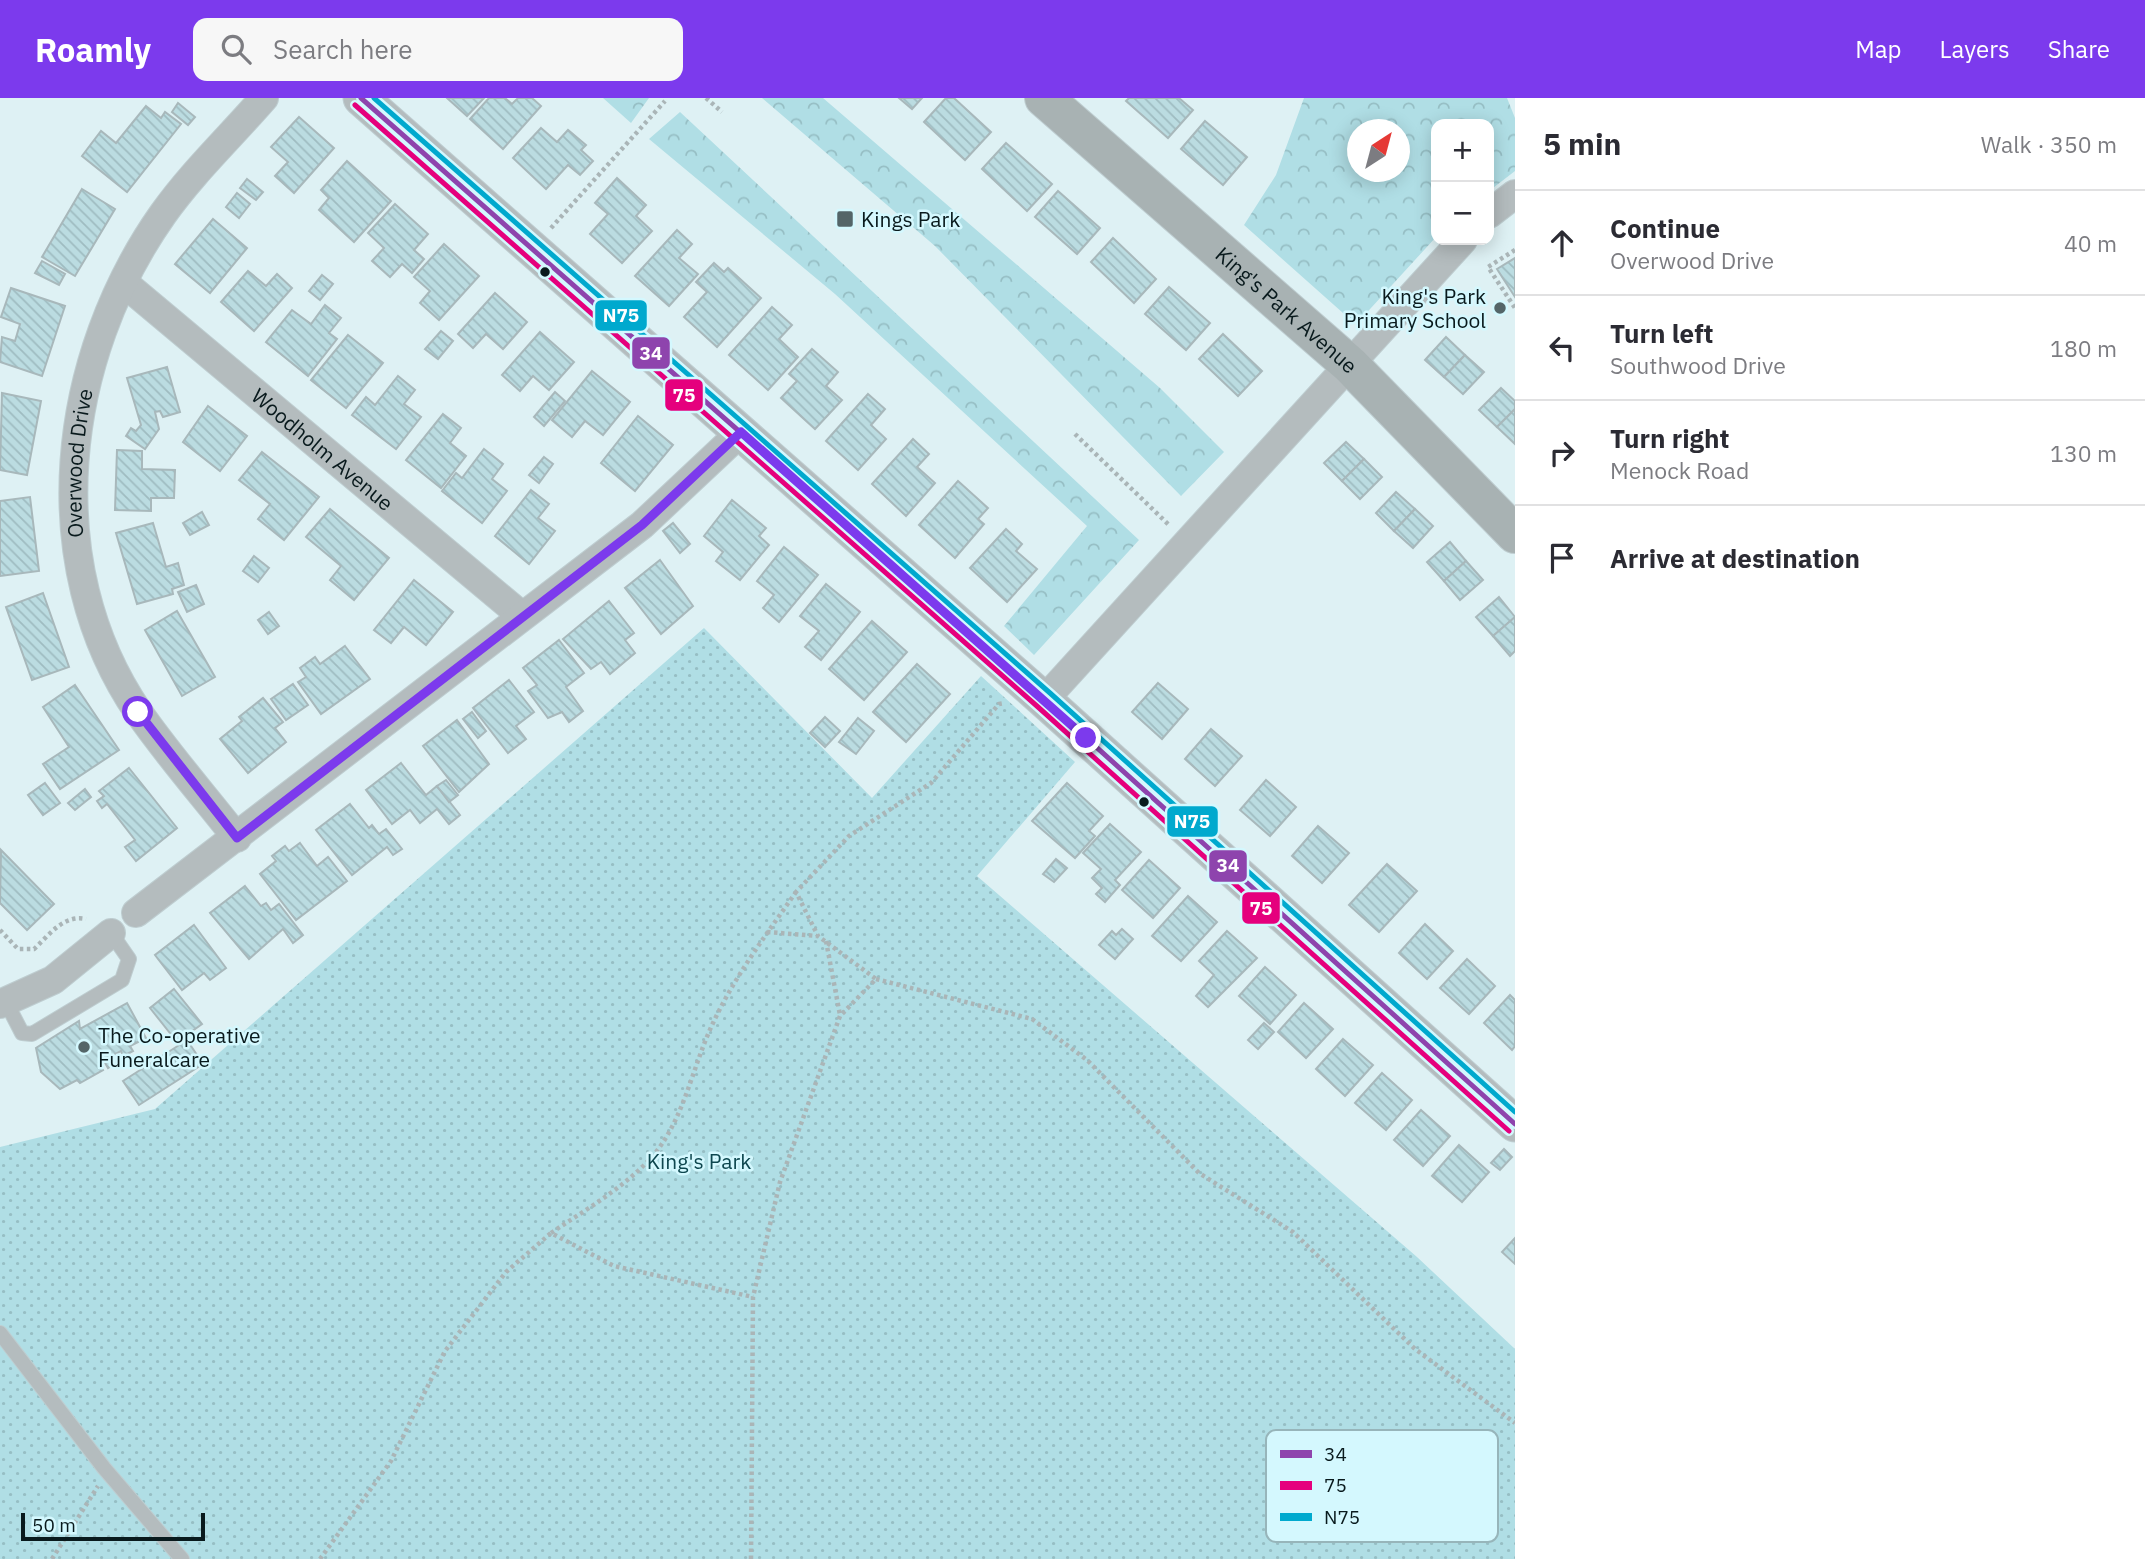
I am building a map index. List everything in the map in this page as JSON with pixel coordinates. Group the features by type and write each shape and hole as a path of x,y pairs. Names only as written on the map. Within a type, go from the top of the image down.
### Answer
{"main road":[{"name":"King's Park Avenue","path":"1052,101 1350,365 1515,534"}],"street":[{"name":"Overwood Drive","path":"237,838 138,712 107,654 85,591 73,528 73,456 84,397 103,323 124,283 163,214 264,98"},
{"path":"361,98 1044,700 1515,1124"},
{"path":"1494,210 1515,194"},
{"path":"1044,700 1244,477 1458,245"},
{"name":"Woodholm Avenue","path":"124,283 522,617"},
{"path":"136,913 642,525 741,432"},
{"path":"3,1003 53,980 111,933"}],"lane":[{"path":"3,1003 22,1033 32,1034 122,980 129,959 111,933"},
{"path":"0,1333 107,1471 182,1559"}],"path":[{"path":"706,98 722,111"},
{"path":"531,250 665,101"},
{"path":"1515,250 1488,267 1515,308"},
{"path":"1075,434 1187,542"},
{"path":"320,1559 391,1461 445,1351 506,1272 551,1233 607,1196 651,1158 669,1130 718,1014 742,968 796,892 849,836 931,783 999,704 1044,700"},
{"path":"796,892 818,936 876,979 952,996 1032,1019 1087,1060 1199,1173 1293,1232 1415,1349 1515,1423"},
{"path":"0,930 18,949 34,949 64,922 77,917 93,921 111,933"},
{"path":"768,932 818,936"},
{"path":"826,942 840,1016"},
{"path":"751,1559 753,1297 780,1182 840,1016 876,979"},
{"path":"551,1233 614,1266 753,1297"},
{"path":"52,1559 107,1471"}],"green space":[{"path":"603,98 649,98 631,123"},
{"path":"762,98 823,98 1160,388 1224,452 1181,496 935,246"},
{"path":"1304,98 1507,98 1515,118 1515,171 1494,187 1494,119 1431,119 1431,242 1360,320 1352,321 1244,225 1276,175"},
{"path":"680,112 1139,540 1034,655 1004,626 1087,526 835,294 649,139"},
{"name":"King's Park","path":"704,628 872,798 981,676 1075,762 977,876 1417,1257 1515,1349 1515,1559 0,1559 0,1147 155,1109"}],"building":[{"path":"447,98 484,98 467,116"},
{"path":"489,98 505,98 512,104 518,98 532,98 541,106 503,149 470,119"},
{"path":"899,98 922,98 912,109"},
{"path":"946,98 954,98 991,132 965,160 924,122"},
{"path":"1129,98 1179,98 1193,110 1168,138 1126,101"},
{"path":"178,103 195,117 188,125 172,112"},
{"path":"146,106 161,118 165,112 181,124 127,192 82,156 101,131 116,143"},
{"path":"299,117 334,148 294,193 275,176 288,162 271,147"},
{"path":"1205,121 1247,157 1223,185 1181,149"},
{"path":"541,128 557,142 568,130 586,145 581,150 593,161 580,175 568,165 546,189 513,158"},
{"path":"1006,143 1052,184 1027,211 982,169"},
{"path":"347,161 391,201 354,242 319,210 329,198 321,190"},
{"path":"617,178 646,205 636,216 652,231 622,263 590,234 608,214 595,203"},
{"path":"247,179 263,192 256,200 240,188"},
{"path":"82,189 115,209 75,276 42,257"},
{"path":"1058,191 1100,228 1077,254 1035,217"},
{"path":"237,193 250,204 239,218 226,207"},
{"path":"395,204 428,234 414,250 424,259 412,273 402,264 390,277 372,261 384,248 368,233"},
{"path":"213,219 247,248 210,293 175,264"},
{"path":"677,230 692,244 679,258 698,274 669,306 635,276"},
{"path":"1113,238 1156,279 1134,303 1091,262"},
{"path":"444,244 479,276 439,320 420,303 430,291 414,277"},
{"name":"King's Park Primary School","path":"1515,258 1515,297 1497,269"},
{"path":"42,261 65,274 59,285 35,273"},
{"path":"714,263 724,272 728,268 761,298 717,347 684,317 707,292 696,282"},
{"path":"248,271 266,286 277,274 292,288 254,331 221,302"},
{"path":"322,275 333,284 320,300 309,291"},
{"path":"1169,287 1210,323 1186,350 1145,314"},
{"path":"11,288 65,306 42,376 0,362 2,337 15,341 20,324 1,317"},
{"path":"495,293 527,322 503,349 486,334 473,348 458,334"},
{"path":"325,305 341,318 329,333 337,339 308,376 266,342 292,310 311,324"},
{"path":"772,307 792,325 779,339 798,357 768,390 729,355"},
{"path":"441,331 453,341 438,359 425,349"},
{"path":"540,332 574,362 549,390 533,376 520,391 502,375"},
{"path":"1223,334 1262,371 1238,396 1199,359"},
{"path":"348,335 383,363 346,408 311,380"},
{"path":"1446,337 1465,355 1444,377 1425,360"},
{"path":"812,349 838,372 826,386 842,400 815,429 781,398 797,381 789,374"},
{"path":"1465,355 1484,372 1463,394 1444,377"},
{"path":"167,367 180,412 163,417 160,411 155,412 159,429 145,449 126,436 131,428 136,431 141,425 127,378"},
{"path":"592,371 630,402 603,435 585,421 572,437 552,420"},
{"path":"398,376 415,390 404,404 421,417 396,449 352,415 366,397 375,405"},
{"path":"1501,388 1515,401 1515,409 1497,427 1479,410"},
{"path":"555,392 565,401 544,426 534,417"},
{"path":"2,393 41,401 27,475 0,470"},
{"path":"868,394 885,409 871,425 886,439 858,470 826,441"},
{"path":"208,406 247,436 220,471 183,442"},
{"path":"1515,409 1515,444 1497,427"},
{"path":"443,414 461,428 450,443 466,456 441,488 406,460"},
{"path":"638,416 673,445 635,491 601,463"},
{"path":"913,439 929,454 917,467 935,483 906,516 872,484"},
{"path":"1346,442 1364,459 1342,481 1324,463"},
{"path":"484,449 503,464 492,479 507,491 482,523 442,491 456,473 462,478"},
{"path":"117,450 142,451 142,469 175,470 174,498 151,498 151,511 115,510"},
{"path":"262,452 319,497 284,540 258,519 270,504 239,480"},
{"path":"544,457 553,464 539,483 529,475"},
{"path":"1364,459 1382,477 1360,499 1342,481"},
{"path":"958,481 988,508 978,519 984,524 955,558 919,525"},
{"path":"531,490 549,504 538,518 555,531 529,564 495,536"},
{"path":"1396,492 1415,509 1394,531 1376,513"},
{"path":"30,497 39,571 0,576 0,501"},
{"path":"732,500 766,528 759,536 769,545 740,580 716,561 723,552 704,536"},
{"path":"330,509 389,558 354,600 330,580 341,566 306,537"},
{"path":"1415,509 1433,526 1413,548 1394,531"},
{"path":"202,512 209,525 190,535 183,523"},
{"path":"153,523 166,567 178,563 184,585 172,589 173,594 137,604 116,533"},
{"path":"673,523 690,544 680,553 663,531"},
{"path":"1006,529 1022,544 1016,551 1037,569 1007,602 970,568"},
{"path":"1450,542 1466,561 1444,581 1427,562"},
{"path":"784,547 818,575 779,622 763,608 774,595 757,581"},
{"path":"254,556 269,568 258,582 243,571"},
{"path":"660,560 693,606 661,634 625,588"},
{"path":"1466,561 1483,580 1460,600 1444,581"},
{"path":"414,580 453,612 426,645 404,627 391,643 374,630"},
{"path":"826,584 860,612 821,660 805,647 819,631 800,616"},
{"path":"196,585 204,604 187,612 178,592"},
{"path":"43,593 69,667 32,680 6,607"},
{"path":"1499,597 1515,617 1493,636 1476,617"},
{"path":"609,601 634,633 625,640 635,653 610,674 601,662 591,669 563,639"},
{"path":"177,611 215,677 182,696 145,630"},
{"path":"269,612 279,626 268,634 258,620"},
{"path":"1515,617 1515,651 1510,656 1493,636"},
{"path":"872,621 907,652 864,700 829,669"},
{"path":"559,640 584,673 566,687 583,711 569,722 562,712 548,718 528,691 537,685 523,668"},
{"path":"345,646 370,679 321,714 298,682 306,677 300,668 315,657 320,664"},
{"path":"917,664 950,694 906,742 873,712"},
{"path":"509,680 534,712 516,726 526,739 508,753 473,708"},
{"path":"1158,683 1188,709 1162,739 1132,712"},
{"path":"293,684 308,705 286,720 271,699"},
{"path":"75,685 119,750 60,789 43,764 69,747 43,707"},
{"path":"263,698 283,722 275,728 286,742 248,773 220,739 242,721 239,717"},
{"path":"472,712 486,731 478,738 463,719"},
{"path":"825,717 840,731 825,747 810,733"},
{"path":"858,718 874,731 856,754 839,742"},
{"path":"457,720 489,764 459,792 423,746"},
{"path":"1211,729 1242,756 1215,786 1185,759"},
{"path":"401,763 426,795 437,786 460,815 449,824 437,809 420,823 410,810 392,824 366,790"},
{"path":"129,768 177,828 136,861 125,847 135,840 107,804 102,808 97,801 104,796 99,791"},
{"path":"446,780 458,795 449,802 437,786"},
{"path":"1266,780 1296,807 1270,836 1240,810"},
{"path":"45,783 60,803 43,815 28,795"},
{"path":"1067,783 1103,816 1089,831 1095,836 1075,858 1032,821"},
{"path":"85,789 91,797 75,810 68,803"},
{"path":"350,804 369,828 372,825 379,834 386,829 402,849 393,855 387,847 352,875 316,830"},
{"path":"1110,824 1141,852 1115,880 1120,885 1105,902 1096,894 1102,888 1092,878 1101,869 1083,853"},
{"path":"1318,826 1349,853 1322,883 1292,856"},
{"path":"300,843 317,866 328,857 347,881 296,920 260,874 276,861 272,856 285,846 289,851"},
{"path":"1,850 54,904 27,930 0,903"},
{"path":"1056,859 1067,868 1054,882 1043,874"},
{"path":"1149,860 1180,888 1153,918 1122,890"},
{"path":"1387,864 1417,891 1379,932 1349,905"},
{"path":"245,886 261,906 266,903 271,910 279,904 303,935 293,943 283,929 249,959 210,913"},
{"path":"1188,896 1217,922 1181,961 1152,936"},
{"path":"1425,924 1453,951 1427,979 1399,953"},
{"path":"194,925 226,968 210,980 204,973 182,990 155,955"},
{"path":"1122,929 1133,939 1115,959 1099,945 1112,931 1116,935"},
{"path":"1227,931 1257,958 1208,1007 1196,996 1214,975 1199,961"},
{"path":"1467,959 1495,986 1469,1014 1440,988"},
{"path":"1265,967 1296,995 1270,1024 1239,996"},
{"path":"174,989 202,1024 177,1042 150,1008"},
{"path":"1510,995 1515,1000 1515,1046 1512,1050 1484,1023"},
{"name":"The Co-operative Funeralcare","path":"127,1003 146,1038 130,1046 133,1051 123,1056 121,1051 112,1056 116,1063 108,1068 104,1061 99,1063 103,1070 80,1083 77,1080 60,1089 41,1072 36,1048 79,1021 80,1029"},
{"path":"1304,1003 1333,1029 1306,1058 1278,1032"},
{"path":"1264,1023 1274,1032 1258,1049 1248,1040"},
{"path":"1343,1039 1373,1065 1345,1096 1316,1069"},
{"path":"187,1040 203,1064 139,1105 123,1081"},
{"path":"1382,1073 1412,1100 1386,1130 1355,1103"},
{"path":"1421,1110 1450,1136 1423,1166 1394,1140"},
{"path":"1459,1145 1489,1172 1462,1202 1432,1176"},
{"path":"1504,1149 1512,1157 1500,1170 1491,1163"},
{"path":"1515,1238 1515,1264 1502,1252"}],"transit line":[{"name":"34","path":"361,98 1044,700 1515,1124"},
{"name":"N75","path":"374,98 1050,693 1515,1112"},
{"name":"75","path":"355,105 1038,707 1509,1131"}],"place":[{"name":"Kings Park","path":"845,219"},
{"name":"King's Park Primary School","path":"1500,308"},
{"name":"The Co-operative Funeralcare","path":"84,1047"}],"route":[{"path":"138,712 237,838 642,525 741,432 1086,738"}]}
